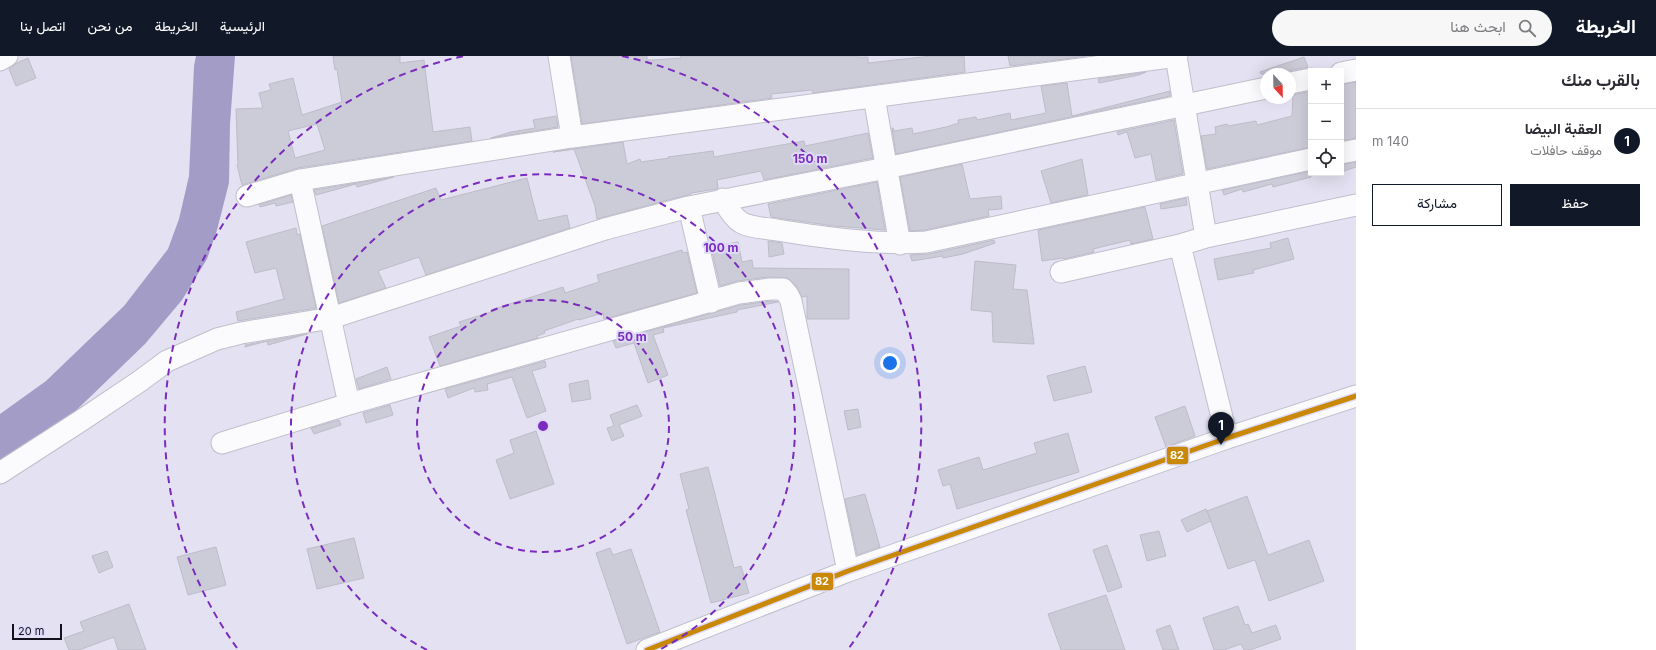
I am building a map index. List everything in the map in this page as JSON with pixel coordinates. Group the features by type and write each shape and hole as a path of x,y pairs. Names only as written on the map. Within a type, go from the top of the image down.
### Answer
{"street":[{"path":"0,60 7,56"},
{"path":"559,56 572,137"},
{"path":"247,196 300,180 572,137 874,97 1085,63 1176,56 1206,237"},
{"path":"1344,72 1356,70"},
{"path":"1296,82 1308,80"},
{"path":"0,473 89,416 167,361 217,339 241,333 331,318 605,229 689,207 723,199 886,168 1260,89"},
{"path":"874,97 900,244"},
{"path":"1344,152 1356,150"},
{"path":"723,199 736,218 747,224 798,234 900,244 926,242 1308,160"},
{"path":"300,180 349,404"},
{"path":"1061,272 1180,245 1206,237 1356,206"},
{"path":"689,207 711,302"},
{"path":"1180,245 1227,438"},
{"path":"222,443 349,404 740,294 770,289 783,289 791,301 848,571"},
{"path":"647,650 848,571 1227,438 1356,396"}],"shaded area":[{"path":"196,56 235,56 230,124 229,183 217,230 207,259 182,300 145,344 61,425 0,461 0,414 46,381 124,306 168,249 179,219 189,176 194,66"}],"building":[{"path":"333,56 400,56 400,63 424,60 433,132 470,127 472,141 298,168 242,185 237,165 236,109 263,108 259,93 271,90 269,84 293,78 302,115 342,102 337,69 335,70","holes":["317,124 325,150 295,158 288,131"]},
{"path":"571,56 647,56 647,60 653,60 681,58 680,56 857,56 868,57 868,63 931,56 964,56 965,72 813,93 812,90 771,94 772,98 582,124"},
{"path":"1008,56 1087,56 1010,66"},
{"path":"1304,57 1308,67 1296,69 1296,68 1272,68"},
{"path":"28,58 36,78 16,86 9,69"},
{"path":"1146,72 1139,75 1099,83 1098,79"},
{"path":"1356,82 1356,138 1344,140 1344,104 1344,84"},
{"path":"1067,83 1072,116 1170,91 1170,96 896,154 892,128 894,131 912,128 913,134 946,127 959,123 958,120 976,117 977,120 1010,113 1011,120 1046,113 1041,86"},
{"path":"1308,92 1308,148 1207,169 1201,136 1216,134 1215,127 1227,124 1228,126 1256,121 1257,125 1292,116 1293,104 1296,104 1296,94"},
{"path":"556,116 558,127 491,138 511,132 535,128 533,120"},
{"path":"1174,120 1183,174 1156,180 1151,154 1135,158 1127,132 1118,135 1117,132"},
{"path":"868,133 873,158 764,180 761,171 717,180 717,189 691,193 597,219 595,206 574,149 623,142 627,164 640,159 641,162 713,151 714,157 804,141 805,146"},
{"path":"1082,159 1088,195 1051,203 1041,171"},
{"path":"1356,162 1356,167 1344,171 1344,164"},
{"path":"962,164 970,199 1001,196 1002,209 988,210 989,216 925,230 910,231 900,177"},
{"path":"1308,172 1308,176 1311,176 1273,187 1272,184 1243,192 1242,189 1224,195 1222,190"},
{"path":"394,177 357,187 356,184 316,195 314,190"},
{"path":"527,178 538,221 567,215 570,228 426,275 419,257 378,271 386,288 339,303 322,226 436,188 441,200"},
{"path":"877,182 885,230 834,226 771,217 768,204"},
{"path":"291,195 293,202 276,206 275,203 260,207 259,205"},
{"path":"1186,198 1187,205 1161,209 1160,204"},
{"path":"1145,207 1153,239 1131,244 1130,240 1093,249 1094,252 1064,259 1042,261 1038,230"},
{"path":"296,228 297,235 300,234 316,308 238,321 236,312 284,299 276,268 255,273 246,242"},
{"path":"1288,238 1294,259 1253,270 1254,273 1218,280 1214,259 1271,248 1270,243"},
{"path":"994,240 995,243 963,254 943,258 943,256 912,261 910,255 929,254"},
{"path":"768,241 782,243 784,254 769,257"},
{"path":"738,242 742,262 752,260 753,268 849,269 849,319 807,319 807,296 802,297 797,287 788,278 768,277 737,281 720,286 711,247"},
{"path":"682,250 683,253 687,252 697,293 604,319 603,313 579,320 578,319 544,331 545,333 537,336 538,338 440,366 429,337 461,326 459,322 563,287 565,293 599,282 597,275"},
{"path":"975,261 1016,265 1013,289 1027,290 1034,344 993,342 992,312 971,310"},
{"path":"771,301 778,302 737,310 737,312 663,328 664,332 653,335 668,375 648,383 634,343 616,348 613,341 741,305"},
{"path":"307,334 268,345 267,341"},
{"path":"266,341 245,347 245,345"},
{"path":"545,361 546,367 532,371 546,411 527,418 512,377 487,384 488,390 475,392 474,388 448,398 445,389"},
{"path":"1085,366 1092,392 1054,401 1047,376"},
{"path":"387,367 391,379 359,389 356,379"},
{"path":"588,380 591,399 572,402 569,384"},
{"path":"390,405 393,415 366,423 363,413"},
{"path":"637,405 642,416 619,425 624,436 612,441 607,428 614,426 610,415"},
{"path":"1185,406 1195,436 1166,447 1155,417"},
{"path":"858,409 861,427 848,430 844,411"},
{"path":"339,420 341,425 314,434 311,428"},
{"path":"536,431 554,484 510,499 496,460 514,453 510,440"},
{"path":"1068,433 1079,472 957,509 950,484 943,486 938,470 979,457 983,470 1037,453 1034,443"},
{"path":"708,467 734,568 741,566 749,593 711,603 686,510 689,509 680,474"},
{"path":"865,494 880,547 857,555 845,499"},
{"path":"1247,496 1268,555 1309,540 1324,581 1269,601 1255,560 1228,569 1207,511"},
{"path":"1206,509 1211,521 1187,532 1181,520"},
{"path":"1159,531 1166,556 1147,561 1140,535"},
{"path":"354,538 364,578 317,589 307,549"},
{"path":"1107,545 1122,587 1108,592 1093,550"},
{"path":"216,547 226,585 188,595 177,557"},
{"path":"610,548 613,555 631,549 660,632 627,644 596,553"},
{"path":"107,551 113,567 99,573 92,556"},
{"path":"1106,595 1125,650 1061,650 1048,614"},
{"path":"129,604 146,650 118,650 114,637 79,650 69,650 64,638 84,631 80,622"},
{"path":"1238,606 1245,625 1248,624 1252,633 1276,625 1281,639 1250,650 1244,650 1241,644 1224,650 1214,650 1203,618"},
{"path":"1170,625 1179,650 1163,650 1156,630"}],"transit line":[{"name":"82","path":"647,650 848,571 1227,438 1356,396"}],"place":[{"name":"العقبة البيضا","path":"1221,445"}]}
